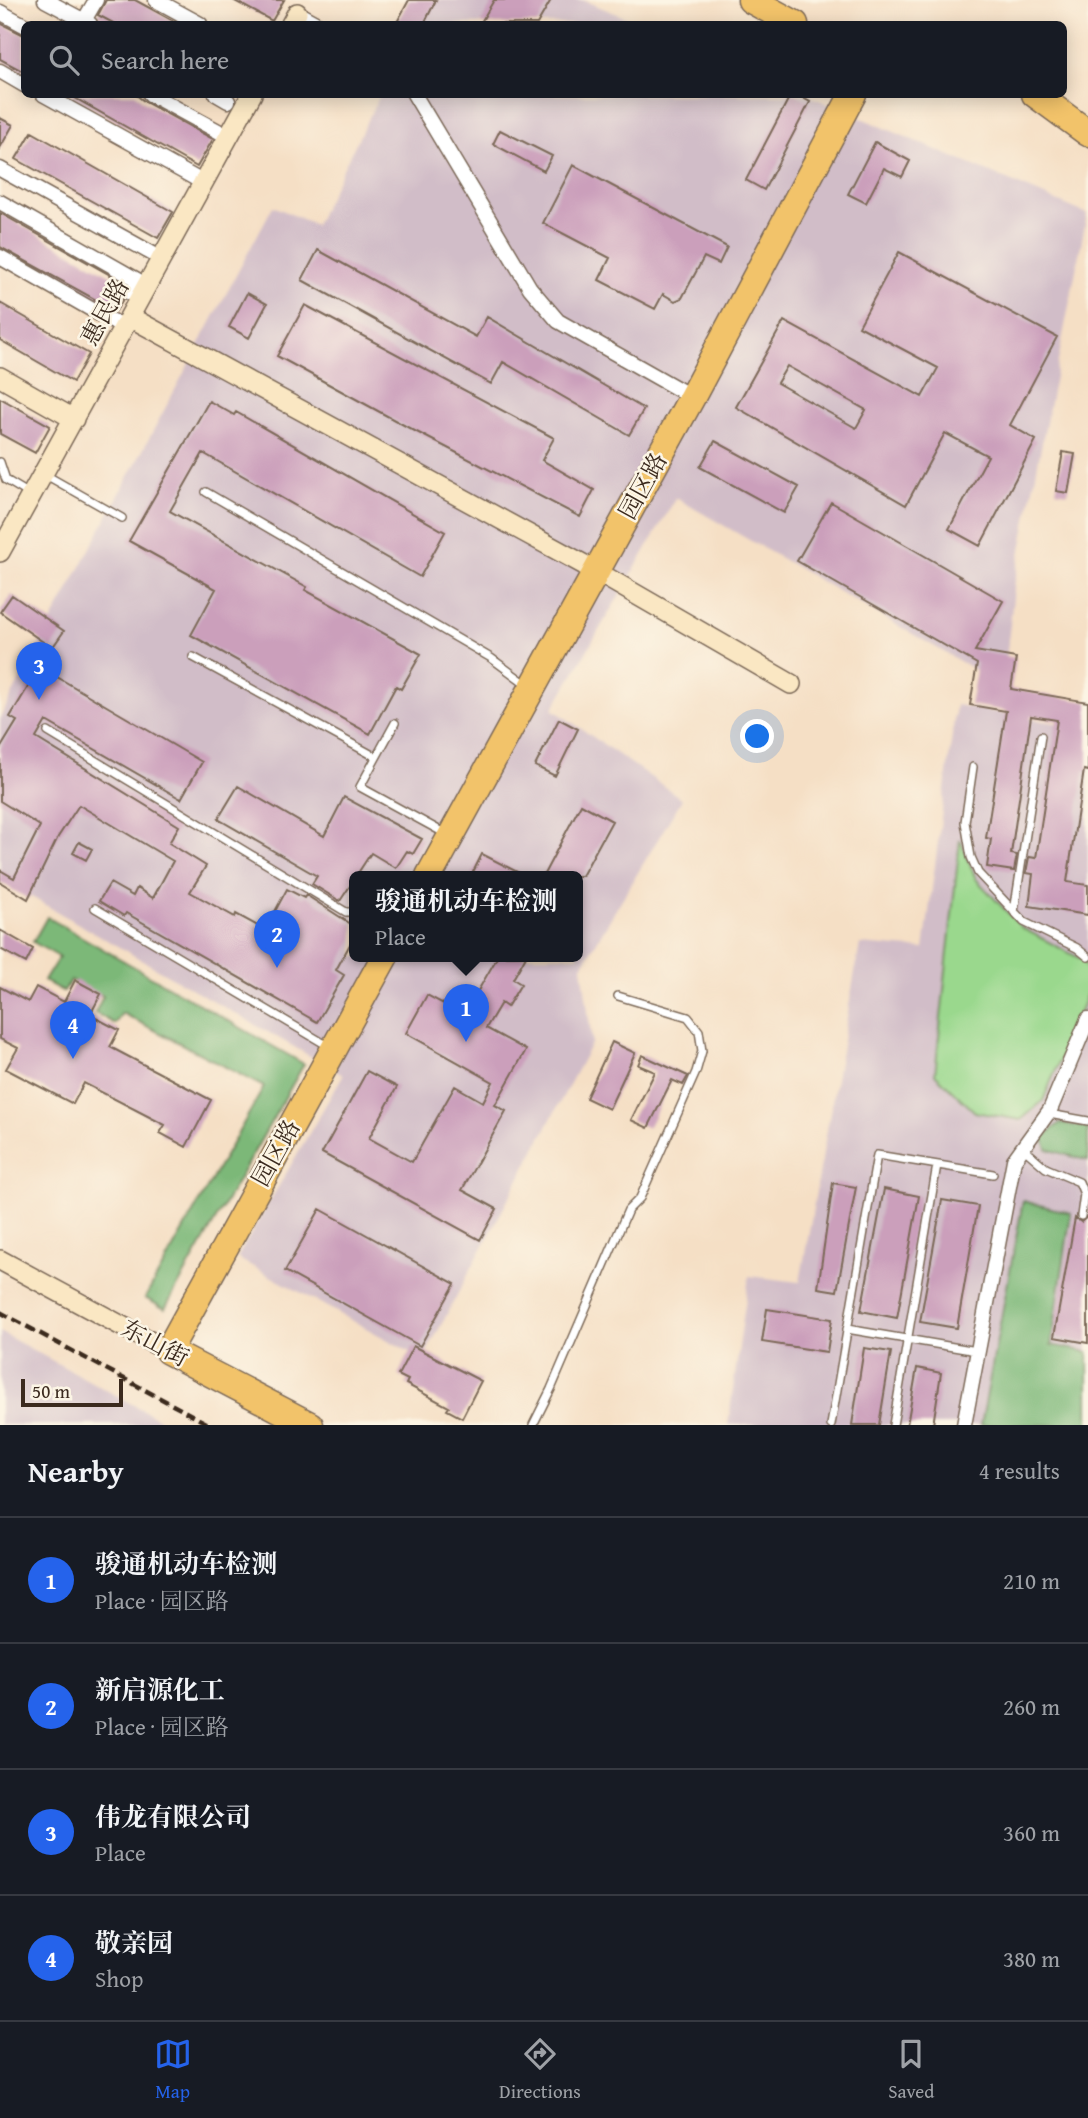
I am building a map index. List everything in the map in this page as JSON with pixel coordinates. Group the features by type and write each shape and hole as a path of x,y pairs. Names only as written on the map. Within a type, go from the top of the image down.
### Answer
{"highway":[{"path":"751,0 790,21"},
{"name":"园区路","path":"432,871 597,572 851,98"},
{"path":"1040,98 1088,133"},
{"name":"园区路","path":"168,1351 382,962"},
{"name":"东山街","path":"168,1351 310,1425"}],"street":[{"path":"45,0 82,21"},
{"path":"86,21 96,0"},
{"path":"156,0 194,21"},
{"path":"0,12 21,23"},
{"path":"0,71 21,83"},
{"path":"48,98 204,183"},
{"path":"157,98 229,137"},
{"name":"惠民路","path":"2,545 250,98"},
{"path":"416,98 530,288 558,321 691,397"},
{"path":"0,169 162,259"},
{"path":"0,202 139,281 123,323"},
{"path":"0,257 597,572 791,684"},
{"path":"0,377 74,419"},
{"path":"964,1425 1014,1160 1048,1113 1088,1019"},
{"name":"东山街","path":"0,1260 168,1351"}],"lane":[{"path":"0,462 6,480 32,495"},
{"path":"43,474 122,519"},
{"path":"206,492 491,659 532,689"},
{"path":"193,657 376,757"},
{"path":"395,723 360,787 451,836"},
{"path":"48,732 349,912"},
{"path":"1014,912 1041,736"},
{"path":"973,767 965,822 971,857 978,873 1024,922 1077,948 1088,957"},
{"path":"95,908 334,1049"},
{"path":"533,1425 551,1390 628,1210 645,1186 696,1072 702,1051 699,1031 688,1017 618,996"},
{"path":"1048,1113 1088,1121"},
{"path":"1023,1148 1046,1168 1079,1182 1084,1194 1081,1216"},
{"path":"831,1425 877,1155 993,1174"},
{"path":"893,1425 937,1165"},
{"path":"847,1329 978,1351"}],"shaded area":[{"path":"427,0 583,0 634,21 416,21"},
{"path":"378,98 814,98 1087,214 1015,580 1003,686 676,498 553,709 682,799 582,966 592,1042 423,1359 237,1258 343,1075 0,879 0,718 273,206 315,225"},
{"path":"956,705 1088,729 1088,1425 728,1425 749,1276 800,1282 860,944 924,949"},
{"path":"0,1332 170,1425 0,1425"}],"green space":[{"path":"960,839 976,879 1022,928 1083,960 1088,970 1088,992 1043,1101 1021,1120 975,1112 935,1074"},
{"path":"47,917 304,1064 165,1309 145,1298 264,1087 122,1013 115,1024 95,1013 103,996 71,980 64,992 44,981 59,957 33,942"},
{"path":"1060,1123 1088,1128 1088,1161 1047,1149 1043,1137"},
{"path":"1023,1201 1071,1213 1051,1345 1088,1352 1088,1425 981,1425"}],"building":[{"path":"106,0 135,0 174,21 109,21 98,15"},
{"path":"233,0 284,0 272,21"},
{"path":"409,0 436,0 426,21 398,21"},
{"path":"494,0 551,0 539,21 482,21"},
{"path":"0,23 21,34 21,70 0,59"},
{"path":"75,98 140,98 213,139 197,167"},
{"path":"789,98 803,98 810,102 764,190 746,180"},
{"path":"0,118 13,125 0,148"},
{"path":"500,130 552,156 544,171 493,144"},
{"path":"32,132 173,212 158,238 16,159"},
{"path":"875,142 910,161 902,177 884,168 866,203 848,194"},
{"path":"573,165 727,247 719,264 704,257 682,298 675,301 663,294 655,309 599,280 610,258 543,223"},
{"path":"0,213 126,284 121,293 123,299 116,311 0,247"},
{"path":"318,250 476,337 487,317 644,409 629,435 503,362 491,384 302,280"},
{"path":"899,252 1057,337 1010,425 1036,440 980,546 949,529 988,456 945,433 906,505 736,407 784,321 922,397 938,368 859,326","holes":["787,366 866,410 856,428 777,383"]},
{"path":"247,293 267,304 249,338 229,327"},
{"path":"0,303 89,354 73,382 0,340"},
{"path":"305,305 554,438 542,460 594,490 580,517 277,356"},
{"path":"0,398 50,426 35,453 0,434"},
{"path":"209,401 234,415 236,412 445,532 420,577 203,453 170,511 421,654 401,689 396,686 370,734 191,635 216,589 129,541"},
{"path":"715,441 799,487 784,513 700,467"},
{"path":"1063,452 1075,454 1068,493 1056,491"},
{"path":"831,502 1003,601 975,651 1016,658 1011,689 1088,702 1088,771 1084,770 1067,882 1088,885 1088,915 1029,906 1033,874 1026,873 1029,857 1036,858 1057,720 1031,716 1011,854 1017,855 1014,871 987,867 991,839 986,838 1006,711 970,705 977,664 797,561"},
{"path":"12,595 64,631 52,648 0,612"},
{"path":"40,667 202,762 181,799 46,721 36,738 179,826 169,843 206,866 190,892 265,930 287,889 304,898 306,895 349,923 349,946 336,970 344,975 317,1022 126,913 124,916 99,901 110,883 133,896 137,888 153,898 173,861 79,805 58,837 28,899 0,882 0,870 14,878 40,826 0,801 0,749 17,721 10,717"},
{"path":"559,719 578,729 555,776 535,766"},
{"path":"238,786 324,836 344,797 422,839 413,854 407,851 396,868 371,853 359,871 349,871 349,888 340,901 312,884 317,876 218,819"},
{"path":"581,804 612,821 583,874 583,871 546,871"},
{"path":"79,842 92,849 86,860 73,853"},
{"path":"482,854 515,871 474,871"},
{"path":"0,930 33,949 26,963 0,949"},
{"path":"495,962 523,962 513,979 521,984 507,1007 501,1003 486,1028 526,1050 495,1105 506,1111 462,1190 497,1209 480,1240 322,1153 367,1071 397,1087 369,1138 412,1162 455,1086 483,1102 493,1082 406,1033 427,995 464,1015"},
{"path":"75,980 101,994 90,1015 119,1030 110,1047 211,1100 186,1147 160,1133 165,1125 84,1083 73,1104 6,1069 18,1048 0,1039 0,987 28,1002 36,987 64,1002"},
{"path":"612,1042 635,1053 609,1109 586,1098"},
{"path":"642,1055 688,1076 683,1085 672,1080 648,1128 631,1120 655,1072 638,1065"},
{"path":"833,1183 856,1187 837,1291 818,1288"},
{"path":"884,1189 919,1196 897,1318 861,1311"},
{"path":"942,1200 978,1206 957,1328 920,1322"},
{"path":"320,1209 455,1284 420,1346 285,1271"},
{"path":"1087,1217 1088,1343 1054,1337 1075,1218 1081,1222"},
{"path":"767,1309 832,1319 827,1352 762,1342"},
{"path":"413,1346 481,1381 462,1418 447,1410 449,1407 406,1384 408,1380 398,1375"},
{"path":"864,1348 891,1352 879,1425 852,1425"},
{"path":"917,1368 941,1373 933,1425 907,1425"}],"railway":[{"path":"0,1312 210,1425"}],"place":[{"name":"伟龙有限公司","path":"39,700"},
{"name":"新启源化工","path":"277,968"},
{"name":"骏通机动车检测","path":"466,1042"},
{"name":"敬亲园","path":"73,1059"}]}
